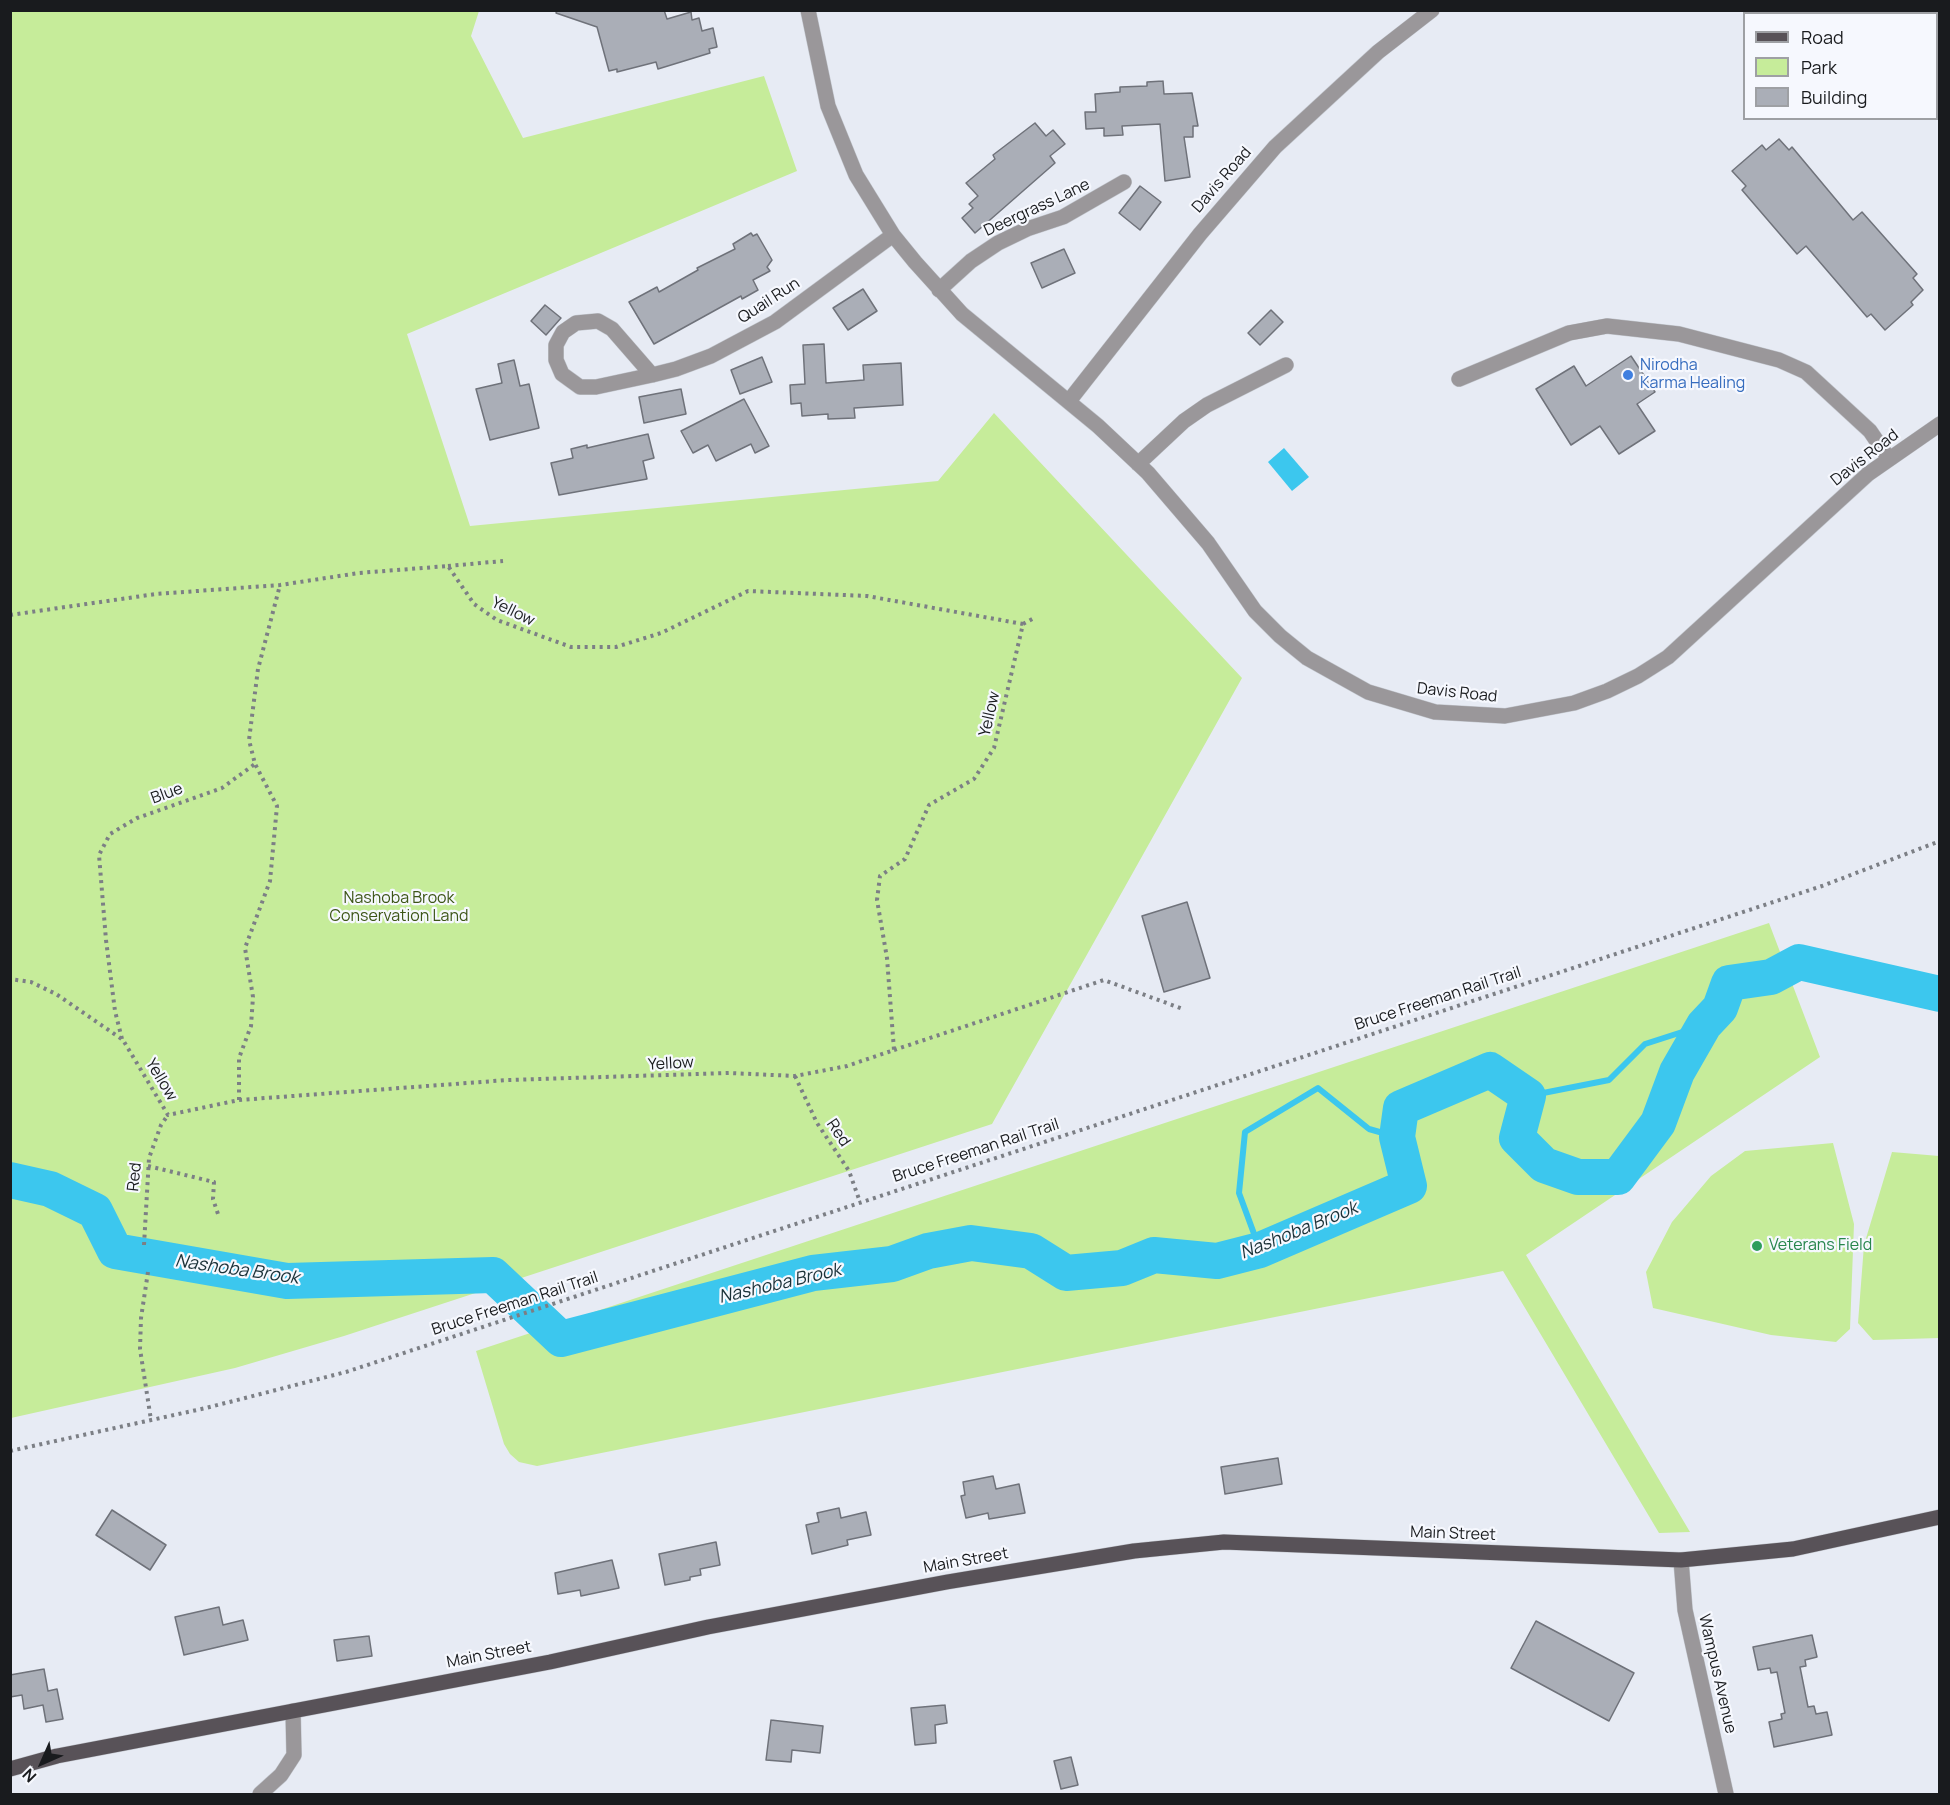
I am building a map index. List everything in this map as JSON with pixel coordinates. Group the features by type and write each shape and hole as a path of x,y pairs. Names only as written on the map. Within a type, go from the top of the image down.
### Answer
{"main road":[{"name":"Main Street","path":"10,1769 57,1756 879,1595 1134,1551 1224,1542 1681,1560 1793,1549 1940,1517"}],"street":[{"name":"Davis Road","path":"808,10 828,106 856,175 893,235 939,290 986,335 1069,401 1138,464 1208,543 1255,611 1307,658 1358,687 1401,704 1447,713 1505,716 1574,703 1628,681 1668,657 1868,474 1940,424"},
{"name":"Davis Road","path":"1069,401 1206,225 1275,147 1378,52 1432,10"},
{"name":"Deergrass Lane","path":"939,290 971,261 998,243 1026,230 1064,217 1124,182"},
{"name":"Quail Run","path":"652,375 612,328 598,321 576,323 563,332 556,345 556,360 562,374 580,387 596,387 652,375 711,356 775,322 893,235"},
{"path":"1459,379 1569,333 1607,326 1678,334 1779,360 1806,372 1870,431 1889,459"},
{"path":"1138,464 1184,421 1207,405 1286,364"},
{"name":"Wampus Avenue","path":"1681,1560 1685,1610 1726,1794"},
{"path":"260,1794 281,1775 294,1755 293,1711"}],"path":[{"path":"10,615 156,594 280,585 359,573 502,561"},
{"name":"Yellow","path":"10,979 31,982 56,994 123,1040 168,1115 239,1100 508,1080 729,1073 795,1076 847,1066 894,1050 887,958 877,900 880,876 905,859 929,805 974,779 994,748 1023,624 867,596 748,591 661,633 615,647 571,648 532,635 489,615 474,604 448,566"},
{"path":"239,1100 239,1058 251,1026 253,998 245,948 270,881 277,806 255,764 249,740 258,669 280,585"},
{"path":"1023,624 1034,618"},
{"name":"Blue","path":"123,1040 115,1011 99,855 110,834 137,818 222,788 255,764"},
{"name":"Bruce Freeman Rail Trail","path":"10,1451 151,1420 346,1372 1822,886 1940,841"},
{"path":"894,1050 1104,980 1183,1009"},
{"name":"Red","path":"795,1076 817,1124 849,1171 860,1202"},
{"name":"Red","path":"144,1245 148,1158 161,1125 168,1115"},
{"path":"148,1166 214,1182 213,1199 219,1217"},
{"path":"148,1272 141,1318 140,1349 151,1420"}],"green space":[{"name":"Nashoba Brook Conservation Land","path":"11,10 479,11 471,36 523,138 764,76 797,171 407,334 470,526 938,481 994,413 1242,678 992,1124 344,1336 235,1368 11,1418"},
{"path":"1769,923 1820,1057 1526,1255 1690,1532 1659,1533 1503,1271 537,1466 519,1462 504,1444 476,1351"},
{"name":"Veterans Field","path":"1833,1143 1854,1224 1850,1329 1836,1342 1771,1335 1653,1308 1646,1272 1672,1222 1711,1176 1745,1151"},
{"name":"Veterans Field","path":"1892,1152 1939,1156 1939,1338 1873,1340 1858,1323 1864,1245"}],"water":[{"path":"1284,448 1309,477 1292,491 1268,462"}],"building":[{"path":"557,10 664,10 667,19 691,12 692,20 699,18 702,31 713,28 717,47 709,49 710,53 658,69 656,62 617,72 617,69 609,71 597,27 556,13"},
{"path":"1163,81 1164,94 1192,93 1198,126 1193,126 1193,137 1184,137 1190,177 1165,181 1160,124 1122,126 1123,135 1104,136 1104,128 1086,129 1085,112 1096,112 1095,94 1120,92 1120,87 1147,86 1147,82"},
{"path":"1035,123 1046,136 1053,130 1065,144 1050,156 1055,163 975,233 962,218 973,208 969,204 978,196 966,183 995,159 993,155"},
{"path":"1779,139 1789,150 1792,147 1853,220 1862,212 1917,274 1913,278 1923,290 1911,302 1913,305 1885,330 1871,314 1867,317 1806,246 1797,254 1742,190 1746,186 1732,171 1762,145 1766,150"},
{"path":"1140,186 1161,202 1140,230 1119,213"},
{"path":"751,233 753,236 757,234 772,260 767,267 770,271 753,280 758,290 742,299 741,296 654,344 629,302 657,287 659,292 698,270 697,268 735,249 733,244"},
{"path":"1064,249 1075,273 1042,288 1031,263"},
{"path":"863,289 877,311 848,330 833,308"},
{"path":"545,305 561,318 546,335 531,321"},
{"path":"1271,310 1283,322 1260,345 1248,333"},
{"path":"824,344 826,383 864,380 863,365 901,363 903,405 854,408 855,418 828,419 828,414 802,416 801,403 791,404 790,385 805,384 803,345"},
{"path":"1631,356 1655,392 1637,404 1655,431 1619,454 1600,426 1571,445 1536,389 1574,366 1586,386"},
{"path":"762,357 772,382 740,394 731,370"},
{"path":"514,360 520,386 529,384 539,428 490,440 476,389 502,383 498,364"},
{"path":"681,389 686,414 644,423 639,397"},
{"path":"744,399 769,446 755,453 751,444 716,461 708,445 693,453 681,431"},
{"path":"648,434 654,458 643,461 647,479 559,495 551,463 573,458 571,449 587,445 587,448"},
{"path":"1187,902 1210,978 1164,992 1142,916"},
{"path":"1278,1458 1282,1484 1225,1494 1221,1467"},
{"path":"993,1476 996,1489 1019,1484 1025,1513 989,1519 988,1513 966,1518 961,1496 965,1495 963,1482"},
{"path":"839,1508 841,1518 866,1512 871,1535 847,1540 848,1545 812,1554 806,1525 819,1522 817,1513"},
{"path":"112,1510 166,1545 150,1570 96,1535"},
{"path":"716,1542 720,1565 700,1569 701,1575 690,1577 690,1580 665,1585 659,1554"},
{"path":"612,1560 619,1588 581,1596 580,1590 558,1594 555,1573"},
{"path":"219,1607 223,1625 243,1620 248,1640 184,1655 175,1617"},
{"path":"1536,1621 1634,1673 1609,1721 1511,1668"},
{"path":"1812,1635 1817,1657 1805,1660 1806,1666 1800,1667 1808,1707 1814,1706 1816,1714 1827,1712 1832,1735 1774,1747 1769,1722 1782,1719 1781,1714 1785,1713 1777,1672 1771,1673 1770,1668 1758,1670 1753,1647"},
{"path":"369,1636 372,1656 337,1661 334,1640"},
{"path":"44,1669 48,1691 57,1689 63,1719 46,1722 43,1705 24,1709 22,1695 10,1697 10,1675"},
{"path":"945,1705 947,1723 935,1725 936,1743 915,1745 911,1708"},
{"path":"771,1720 823,1726 820,1753 792,1750 791,1762 766,1760"},
{"path":"1071,1757 1078,1785 1061,1789 1054,1761"}],"waterway":[{"name":"Nashoba Brook","path":"10,1180 50,1189 95,1211 115,1251 287,1281 493,1275 561,1339 813,1273 892,1264 928,1251 971,1243 1031,1251 1066,1273 1122,1268 1154,1255 1217,1261 1260,1250 1409,1186 1397,1137 1401,1108 1490,1070 1528,1096 1517,1138 1544,1165 1578,1177 1618,1177 1658,1123 1677,1072 1704,1025 1720,1008 1729,983 1771,977 1799,962 1940,994"},
{"path":"1528,1096 1609,1080 1645,1044 1704,1025"},
{"path":"1260,1250 1239,1193 1245,1132 1318,1088 1369,1129 1397,1137"}],"place":[{"name":"Nirodha Karma Healing","path":"1628,375"},
{"name":"Veterans Field","path":"1757,1246"}]}
